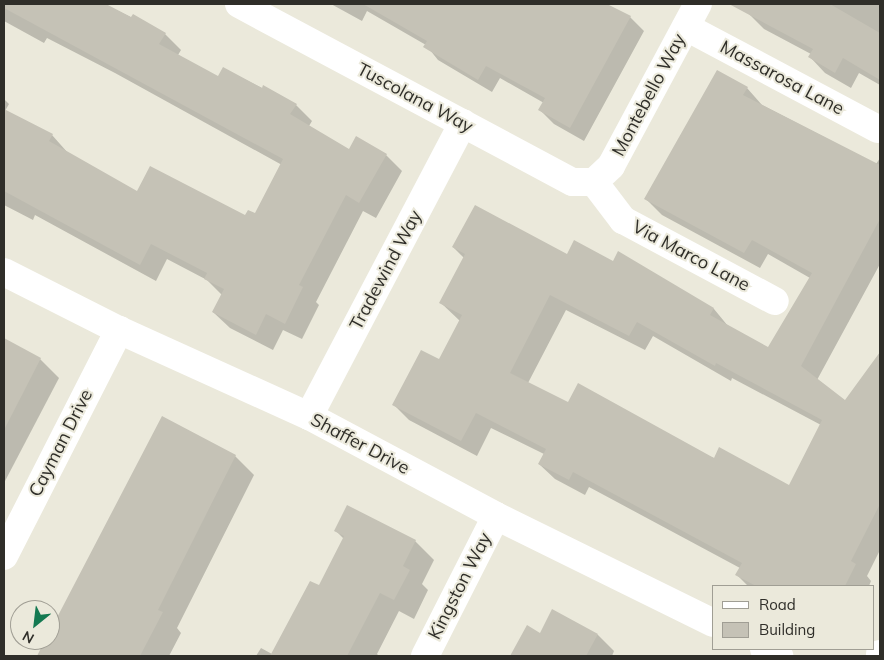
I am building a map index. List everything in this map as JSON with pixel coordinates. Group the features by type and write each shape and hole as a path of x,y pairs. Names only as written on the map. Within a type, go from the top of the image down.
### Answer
{"street":[{"name":"Tuscolana Way","path":"239,4 573,182 594,182"},
{"name":"Massarosa Lane","path":"692,15 878,129"},
{"name":"Montebello Way","path":"594,182 611,166 692,15"},
{"name":"Tradewind Way","path":"309,416 463,123"},
{"name":"Via Marco Lane","path":"594,182 623,220 775,301"},
{"name":"Shaffer Drive","path":"4,272 119,330 309,416 496,516 712,623"},
{"name":"Cayman Drive","path":"4,556 119,330"},
{"name":"Kingston Way","path":"425,656 496,516"},
{"path":"766,650 779,656"}],"building":[{"path":"4,4 106,4 131,17 133,14 166,33 159,44 218,76 223,67 262,88 263,85 297,104 290,114 349,149 356,136 387,154 359,203 346,195 299,285 303,287 285,324 266,314 256,335 212,312 224,289 204,279 207,273 151,244 140,265 4,191 4,109 53,134 49,141 137,191 150,166 245,215 248,210 255,213 283,159 4,8"},
{"path":"363,4 607,4 631,16 570,128 538,110 545,98 486,66 478,80 423,47 427,41"},
{"path":"729,4 830,4 880,33 880,80 843,58 835,73 808,57 813,49"},
{"path":"717,70 748,87 743,95 880,165 880,219 801,366 845,400 880,352 880,504 851,561 856,564 846,585 754,585 735,575 742,563 573,472 569,480 538,464 546,449 476,413 461,441 392,405 421,350 439,359 462,315 439,303 465,254 452,247 475,205 567,254 574,240 613,261 618,251 714,308 710,315 768,347 812,273 752,240 744,253 644,199","holes":["550,295 629,336 637,322 715,366 716,363 822,420 789,485 719,447 714,458 578,383 568,402 510,373"]},
{"path":"4,338 41,358 4,430"},
{"path":"162,416 236,455 158,610 163,612 140,656 37,656 40,650 60,650 60,612"},
{"path":"347,505 416,540 403,566 410,570 394,600 380,593 347,656 270,656 310,581 319,585 344,536 334,531"},
{"path":"552,609 598,634 586,656 510,656 527,625 540,633"}]}
